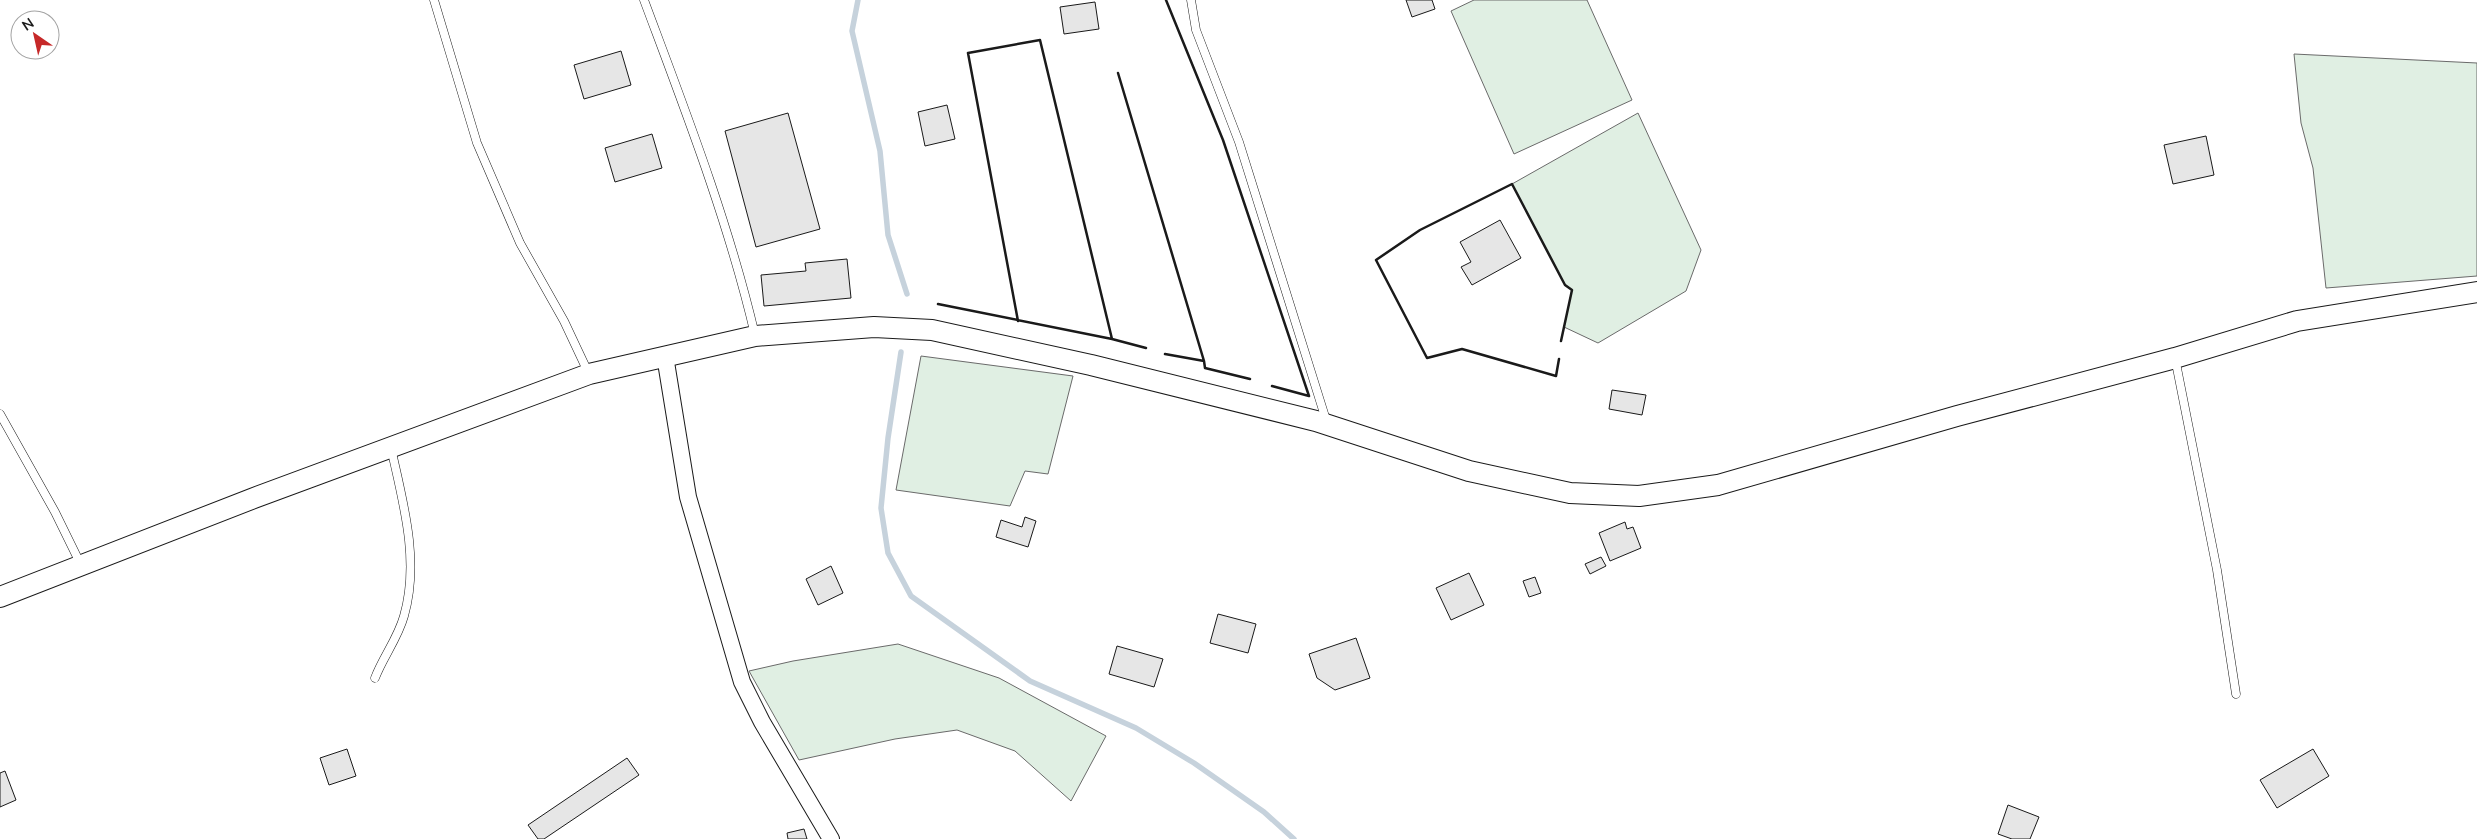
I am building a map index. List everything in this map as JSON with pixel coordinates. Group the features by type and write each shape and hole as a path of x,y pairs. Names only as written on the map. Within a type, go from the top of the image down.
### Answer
{"street":[{"path":"0,596 589,374 755,336 874,328 932,330 1091,365 1327,425 1470,471 1570,493 1639,496 1718,485 1957,416 2175,358 2297,321 2477,292"},
{"path":"665,356 688,497 742,682 762,722 831,839"}],"lane":[{"path":"434,0 477,142 520,243 564,321 589,374"},
{"path":"644,0 695,139 740,271 755,336"},
{"path":"1192,0 1196,30 1239,142 1327,425"},
{"path":"2175,358 2217,570 2236,694"},
{"path":"0,414 55,512 81,565"},
{"path":"375,678 404,616 412,576 406,518 391,448"}],"green space":[{"path":"1474,0 1587,0 1632,100 1514,154 1451,11"},
{"path":"2294,54 2477,63 2477,276 2326,288 2313,168 2301,123"},
{"path":"1638,113 1701,250 1686,291 1598,343 1564,327 1572,290 1565,285 1512,184"},
{"path":"921,356 1073,376 1048,474 1025,471 1010,506 896,490"},
{"path":"898,644 999,678 1106,736 1071,801 1015,751 957,730 895,739 799,760 749,671 793,661"}],"building":[{"path":"1406,0 1432,0 1435,9 1412,17"},
{"path":"1095,2 1099,29 1064,34 1060,7"},
{"path":"621,51 631,85 584,99 574,65"},
{"path":"947,105 955,139 925,146 918,112"},
{"path":"788,113 820,229 756,247 725,131"},
{"path":"652,134 662,168 615,182 605,148"},
{"path":"2206,136 2214,175 2173,184 2164,145"},
{"path":"1500,220 1521,258 1472,285 1461,267 1471,262 1460,242"},
{"path":"847,259 851,298 764,306 761,275 806,271 805,263"},
{"path":"1612,390 1646,395 1642,415 1609,409"},
{"path":"1025,517 1036,521 1028,547 996,537 1001,520 1022,527"},
{"path":"1625,522 1627,529 1633,527 1641,548 1610,561 1599,533"},
{"path":"1601,557 1606,566 1590,574 1585,564"},
{"path":"831,566 843,593 818,605 806,579"},
{"path":"1469,573 1484,605 1451,620 1436,588"},
{"path":"1535,577 1541,593 1529,597 1523,581"},
{"path":"1218,614 1256,624 1248,653 1210,643"},
{"path":"1356,638 1370,678 1335,690 1317,678 1309,654"},
{"path":"1117,646 1163,659 1154,687 1109,674"},
{"path":"347,749 356,776 329,785 320,758"},
{"path":"2313,749 2329,776 2277,808 2260,780"},
{"path":"627,758 639,775 544,839 538,839 528,825"},
{"path":"5,771 16,800 0,807 0,773"},
{"path":"2008,805 2039,817 2030,839 2012,839 1998,834"},
{"path":"804,829 807,839 788,839 787,833"}],"waterway":[{"path":"858,0 852,31 880,151 888,235 907,294"},
{"path":"901,352 888,438 881,508 888,553 911,596 1030,681 1136,728 1194,763 1264,812 1294,839"}],"wall":[{"path":"1166,0 1223,140 1309,396 1272,386"},
{"path":"1018,321 968,53 1040,40 1112,339"},
{"path":"1118,73 1204,361"},
{"path":"1559,359 1556,376 1462,349 1427,358 1376,260 1420,230 1512,184 1565,285 1572,290 1561,341"},
{"path":"938,304 1112,339 1146,348"},
{"path":"1165,354 1204,361 1205,368 1250,379"}]}
